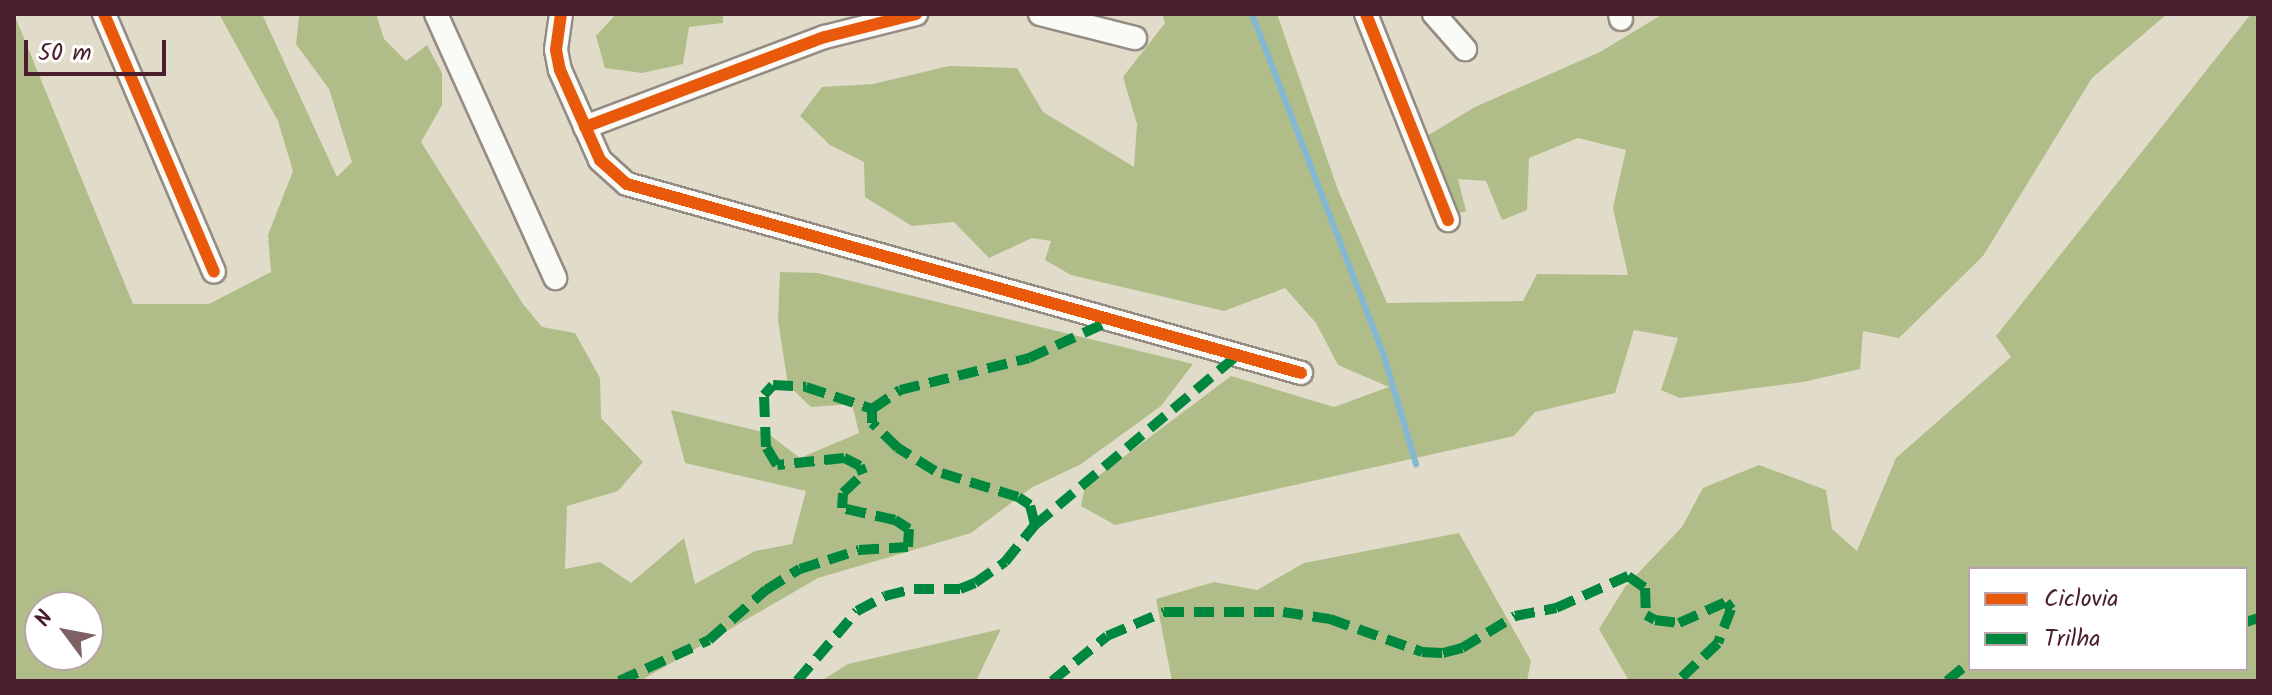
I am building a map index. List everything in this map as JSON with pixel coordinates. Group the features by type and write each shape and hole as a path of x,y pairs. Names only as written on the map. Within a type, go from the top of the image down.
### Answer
{"street":[{"path":"104,14 214,272"},
{"path":"436,14 555,278"},
{"path":"561,14 556,50 560,70 585,127 610,173 649,193 1301,373"},
{"path":"585,127 825,37 916,14"},
{"path":"1040,14 1135,38"},
{"path":"1366,14 1448,220"},
{"path":"1434,14 1465,49"}],"green space":[{"path":"14,14 133,304 209,304 271,272 268,235 293,171 278,121 219,14 262,14 337,177 352,162 329,89 296,44 299,16 376,14 384,39 406,61 427,45 442,73 442,105 421,142 523,304 542,327 575,333 600,378 601,418 643,462 618,491 567,506 565,569 600,562 631,583 684,538 695,584 755,551 792,544 806,491 685,463 671,410 767,433 800,458 859,433 852,404 811,407 788,385 778,320 780,272 818,273 1193,364 1161,406 1081,464 1031,488 971,533 818,578 640,681 14,681"},
{"path":"616,14 723,14 723,23 689,27 683,64 642,73 605,68 596,36"},
{"path":"1162,14 1277,14 1338,190 1387,303 1523,301 1537,274 1628,275 1613,208 1626,150 1578,138 1529,158 1527,210 1502,220 1486,181 1458,179 1466,211 1454,215 1427,136 1475,107 1600,52 1663,14 2167,14 2092,78 1983,256 1899,338 1863,331 1860,369 1803,382 1680,398 1661,390 1678,338 1634,330 1615,393 1535,412 1514,436 1115,525 1081,506 1085,486 1231,376 1334,407 1389,387 1338,365 1316,323 1285,288 1224,311 1071,275 1045,260 1051,241 1032,238 989,258 954,222 912,226 865,197 864,162 830,145 800,116 822,87 873,84 949,66 1017,68 1043,112 1134,167 1137,124 1123,77 1165,23"},
{"path":"2251,14 2258,14 2258,681 1629,681 1599,629 1625,587 1682,527 1703,488 1759,465 1826,490 1832,529 1857,551 1896,458 2011,357 1996,336"},
{"path":"1459,533 1531,661 1527,681 1172,681 1156,599 1214,582 1257,590 1304,563"},
{"path":"1001,629 976,681 821,681 848,664"}],"waterway":[{"path":"1252,14 1384,356 1416,464"}],"marked path":[{"path":"797,681 857,611 885,596 914,589 960,589 975,583 1005,562 1035,525 1030,505 1018,497 935,471 898,448 872,423 872,409 900,390 1029,358 1114,319"},
{"path":"1035,525 1239,354"},
{"path":"619,681 709,640 766,590 800,569 859,550 908,547 909,529 895,520 842,508 843,493 863,474 860,466 844,458 777,465 766,447 764,395 773,385 806,387 872,409"},
{"path":"1052,681 1107,636 1164,612 1283,612 1330,619 1422,652 1443,653 1462,648 1515,616 1556,608 1628,576 1645,588 1646,615 1655,620 1679,623 1726,602 1731,609 1718,643 1678,681"},
{"path":"2248,621 2258,618"},
{"path":"1947,681 1968,664"}],"cycle path":[{"path":"104,14 214,272"},
{"path":"561,14 556,50 560,70 600,160 627,184 1301,373"},
{"path":"585,127 825,37 916,14"},
{"path":"1366,14 1448,220"}]}
